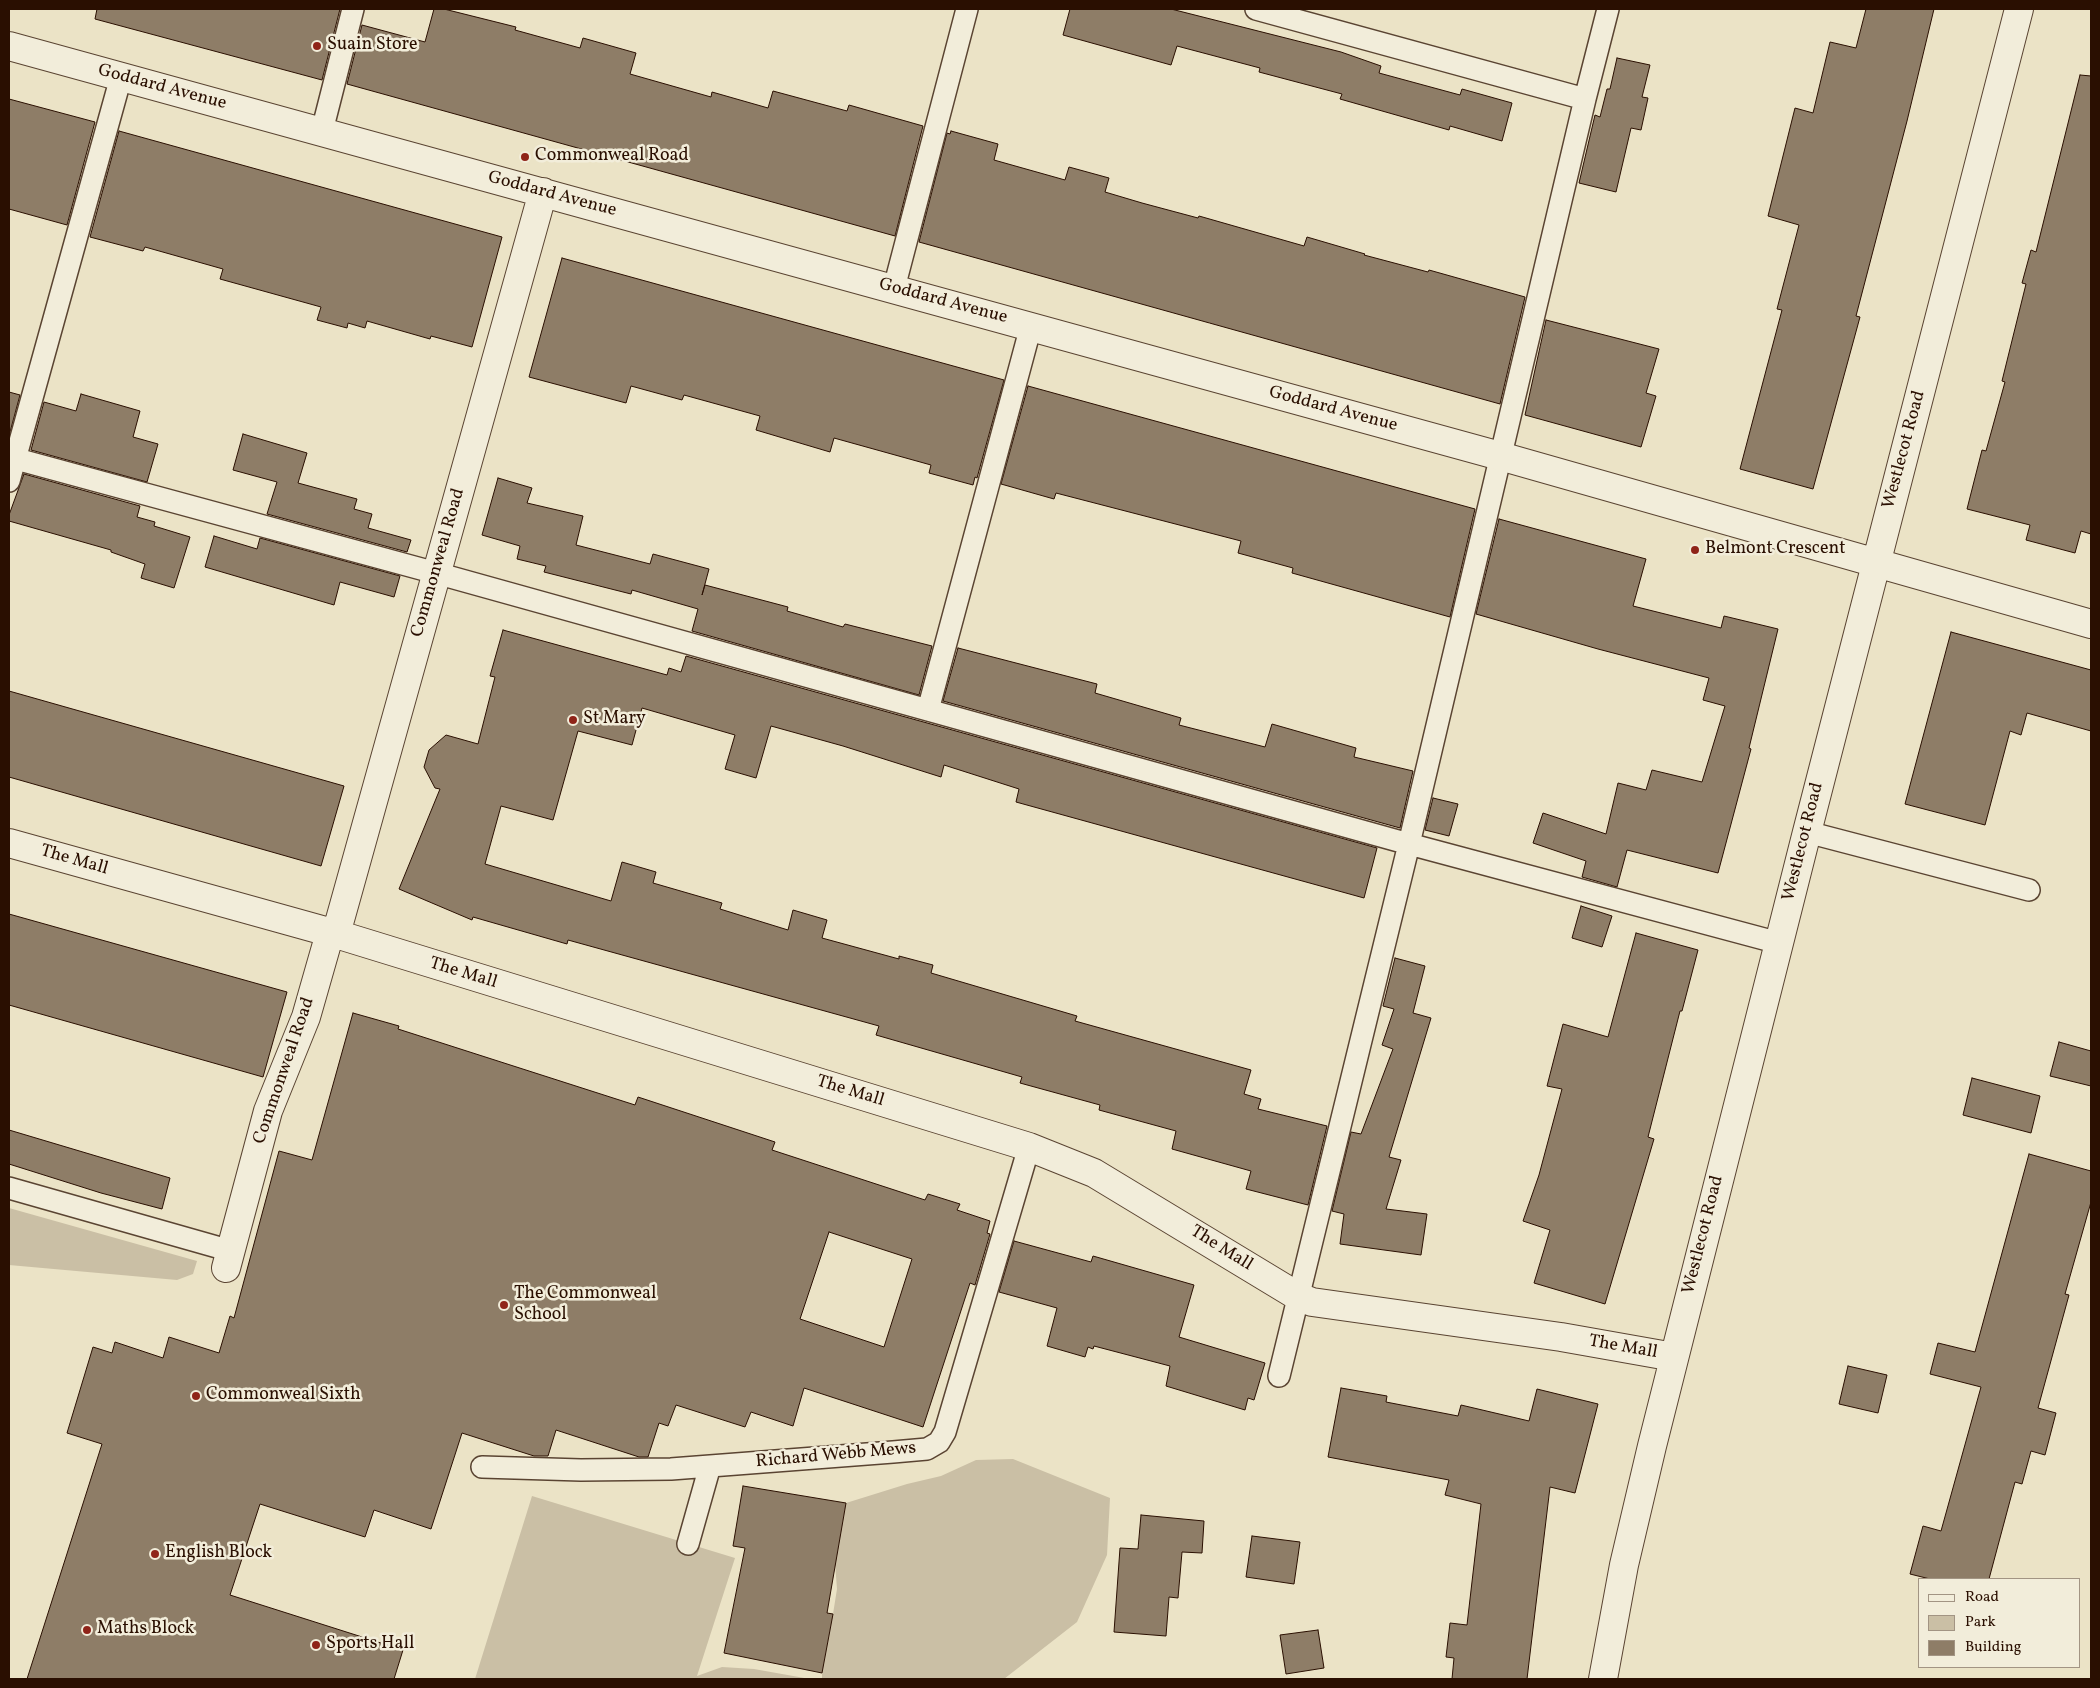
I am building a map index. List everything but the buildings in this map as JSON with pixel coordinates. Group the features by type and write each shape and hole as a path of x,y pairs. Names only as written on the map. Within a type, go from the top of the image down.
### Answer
{"street":[{"name":"Westlecot Road","path":"1603,1679 1624,1565 1674,1357 1875,564 2019,9"},
{"name":"Goddard Avenue","path":"9,46 1500,456 1875,564"},
{"name":"Commonweal Road","path":"228,1259 268,1111 306,1017 333,934 542,192"},
{"path":"1875,564 2091,624"},
{"name":"The Mall","path":"9,843 333,934 1029,1147 1094,1172 1299,1297 1312,1302 1561,1337 1674,1357"}],"lane":[{"path":"322,131 353,9"},
{"path":"894,288 968,9"},
{"path":"1256,9 1585,99"},
{"path":"1279,1376 1409,844 1585,99 1608,9"},
{"path":"9,481 12,458 121,77"},
{"path":"928,710 1031,326"},
{"path":"12,458 436,573 1409,844 1779,943"},
{"path":"1807,832 2029,890"},
{"name":"Richard Webb Mews","path":"482,1467 581,1470 671,1469 927,1449 939,1442 945,1432 1029,1147"},
{"path":"9,1188 228,1259"},
{"path":"688,1544 710,1466"}],"green space":[{"path":"9,1208 197,1261 193,1274 177,1280 9,1265"},
{"path":"1013,1459 1110,1498 1107,1555 1077,1622 1004,1679 822,1679 837,1589 835,1563 846,1503 907,1484 941,1476 976,1460"},
{"path":"532,1496 735,1558 697,1676 722,1667 754,1669 810,1679 475,1679"}],"place":[{"name":"Suain Store","path":"317,46"},
{"name":"Commonweal Road","path":"525,157"},
{"name":"Belmont Crescent","path":"1695,550"},
{"name":"St Mary","path":"573,720"},
{"name":"The Commonweal School","path":"504,1305"},
{"name":"Commonweal Sixth","path":"196,1396"},
{"name":"English Block","path":"155,1554"},
{"name":"Maths Block","path":"87,1630"},
{"name":"Sports Hall","path":"316,1645"}]}
